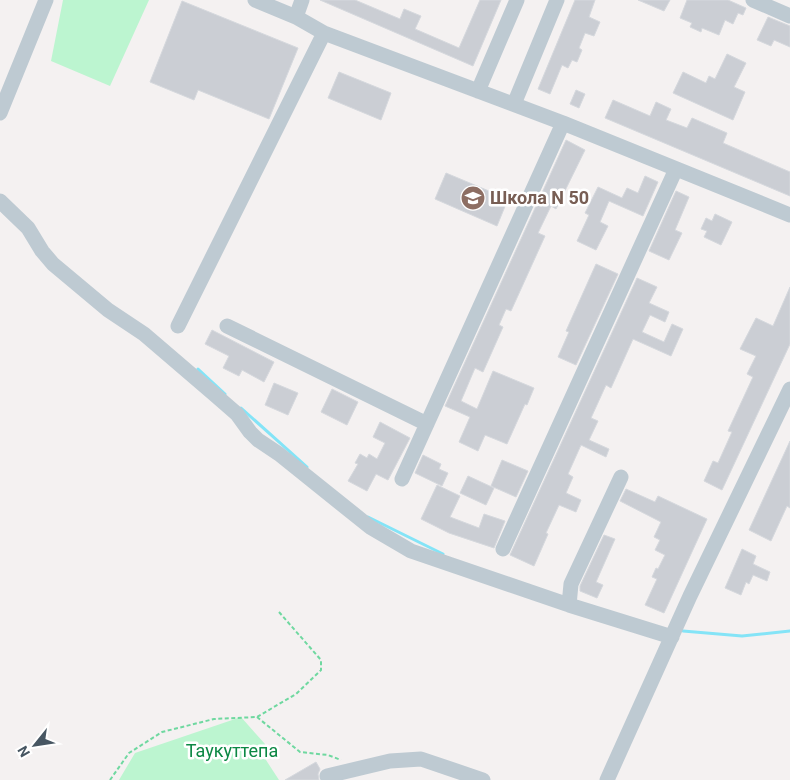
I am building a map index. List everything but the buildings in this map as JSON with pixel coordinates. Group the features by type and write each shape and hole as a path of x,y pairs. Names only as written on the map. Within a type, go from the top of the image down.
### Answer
{"street":[{"path":"0,113 46,0"},
{"path":"255,0 324,33 563,123 790,215"},
{"path":"296,18 302,0"},
{"path":"478,91 517,0"},
{"path":"514,104 557,0"},
{"path":"753,0 790,16"},
{"path":"178,326 324,33"},
{"path":"402,479 563,123"},
{"path":"503,549 676,169"},
{"path":"0,201 28,228 42,251 53,264 108,310 144,334 214,394 237,414 258,440 279,454 370,527 412,551 569,605 672,637"},
{"path":"227,326 427,424"},
{"path":"607,780 672,637 790,389"},
{"path":"569,605 571,584 621,477"},
{"path":"327,776 390,761 421,759 484,780"}],"path":[{"path":"110,780 129,753 162,732 214,719 257,717 296,694 320,670 321,660 279,612"},
{"path":"257,717 300,752 328,755 362,768"}],"green space":[{"path":"63,0 149,0 110,86 51,61"},
{"name":"Таукуттепа","path":"241,717 265,744 266,760 279,780 119,780 135,753"}],"waterway":[{"path":"198,369 225,394"},
{"path":"241,408 307,467"},
{"path":"368,517 443,554"},
{"path":"683,631 742,636 790,631"}],"place":[{"name":"Школа N 50","path":"473,198"}]}
